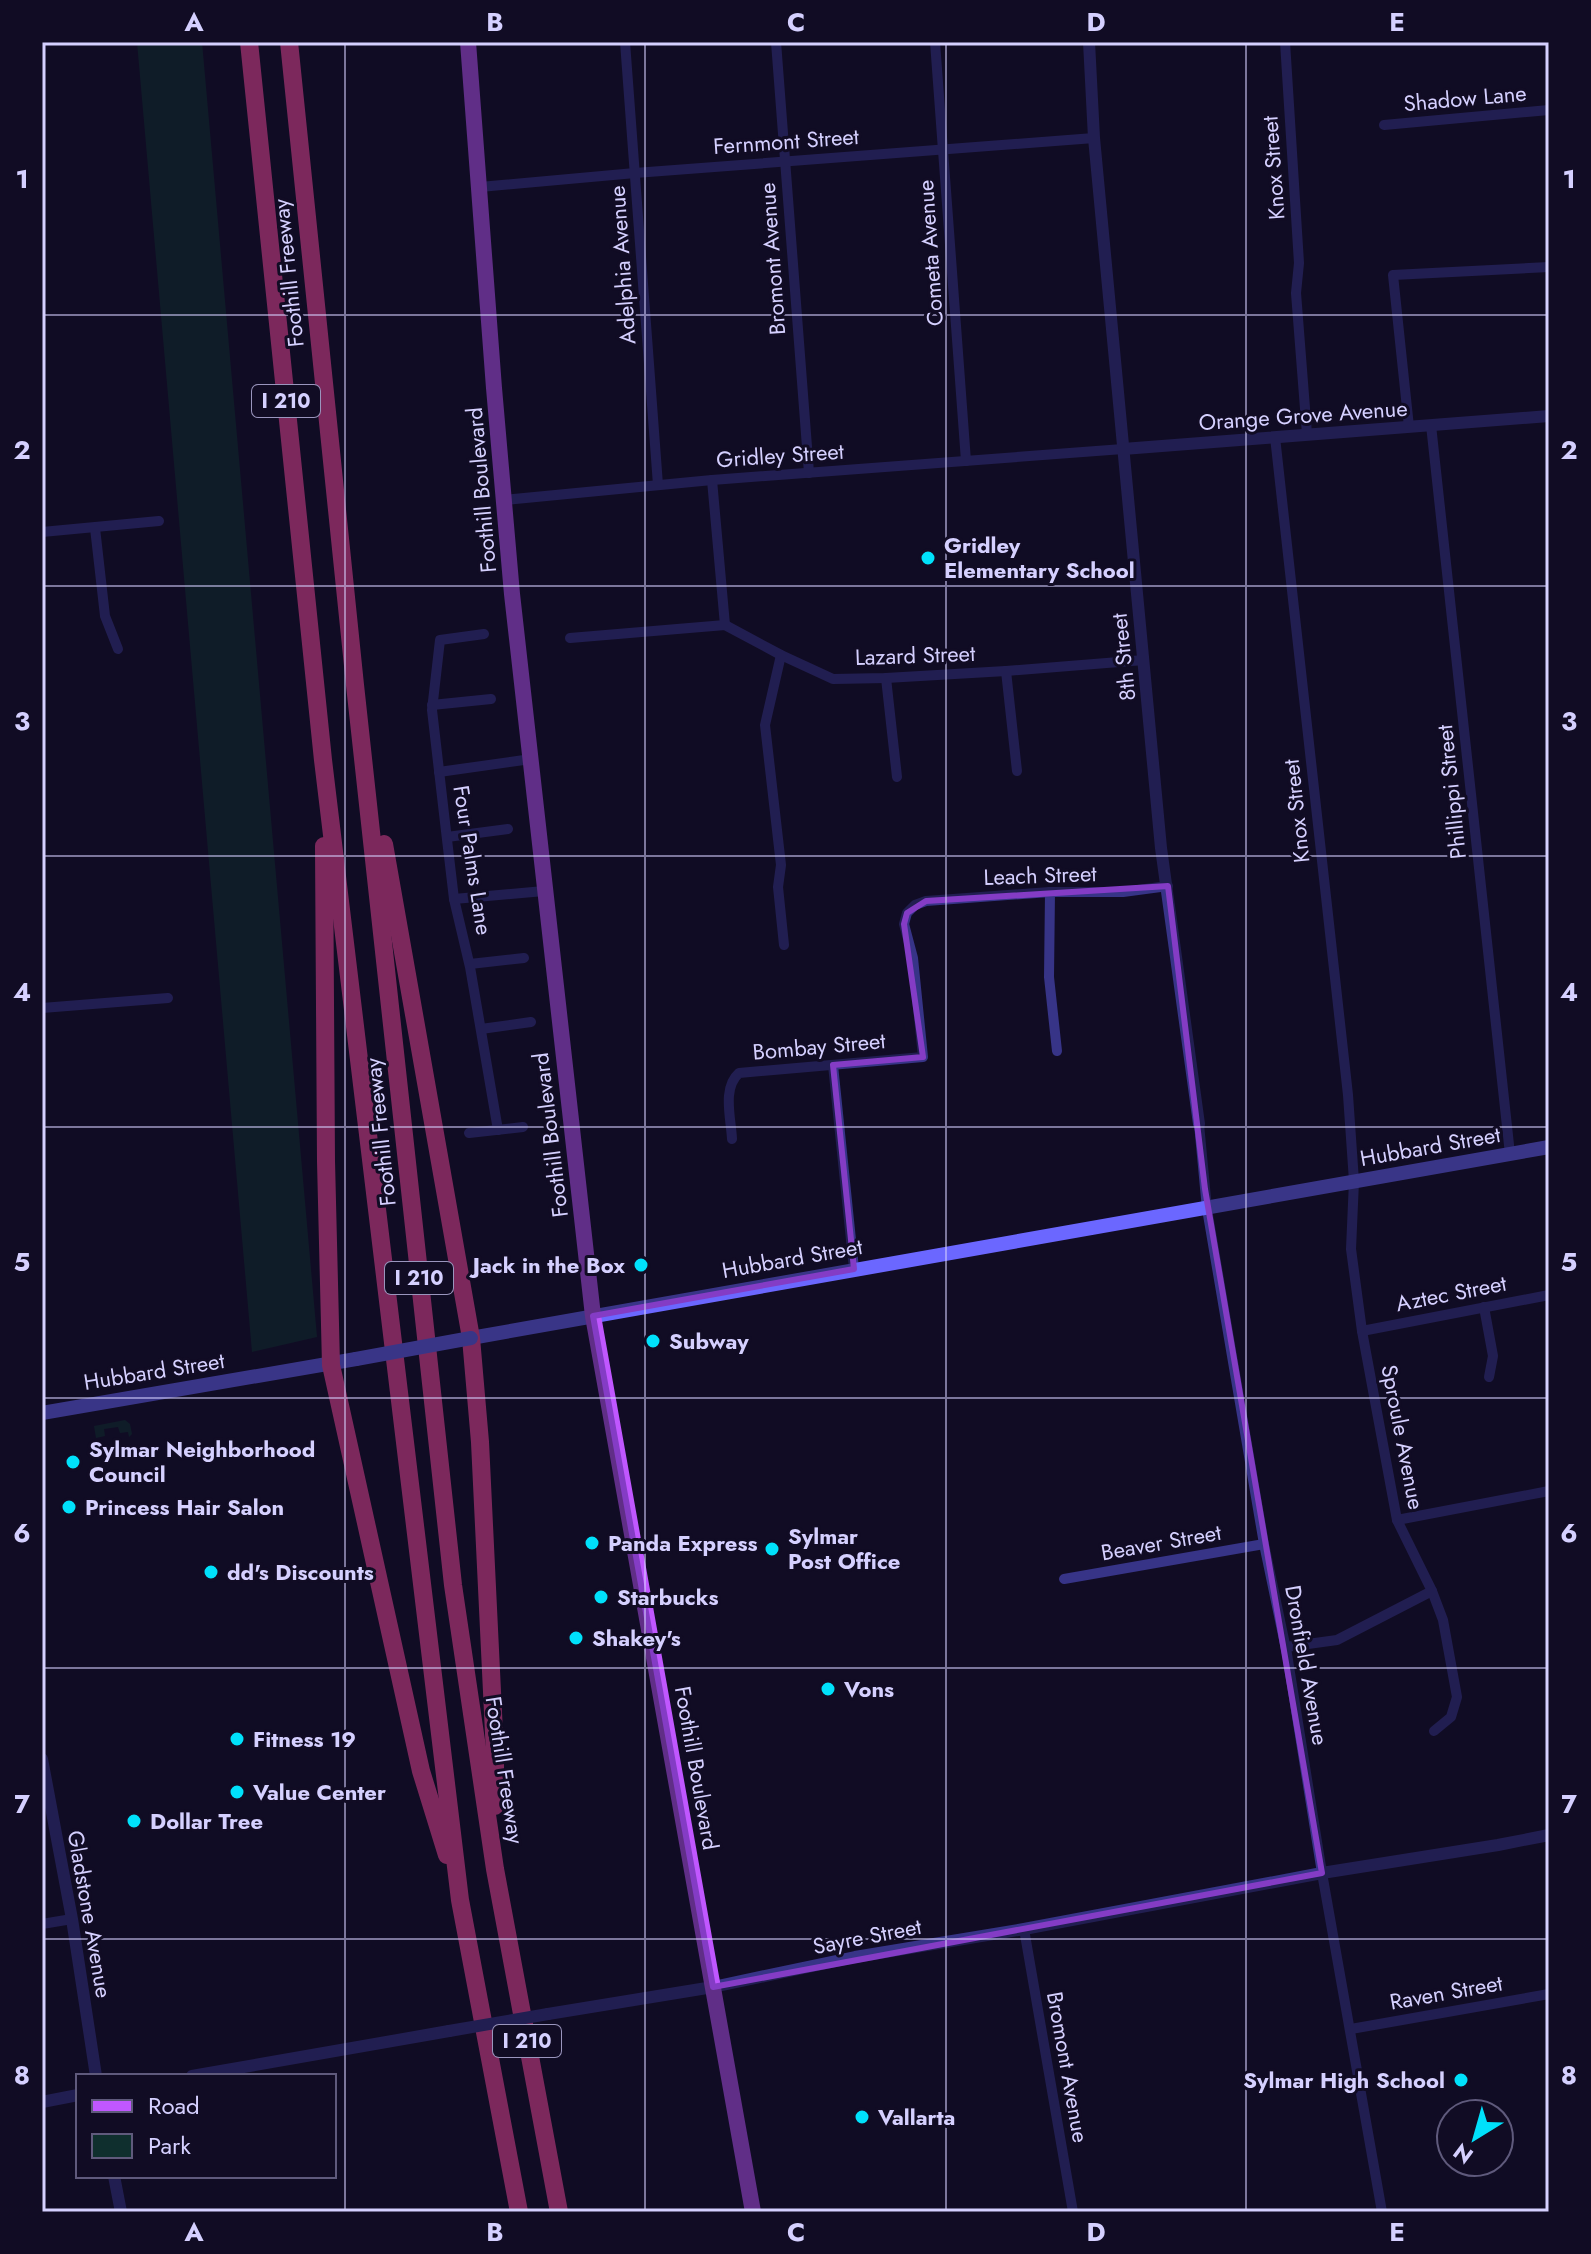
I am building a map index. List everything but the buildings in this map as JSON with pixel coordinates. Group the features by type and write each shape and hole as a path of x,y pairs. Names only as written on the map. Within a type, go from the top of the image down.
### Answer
{"highway":[{"name":"Foothill Freeway","path":"249,42 323,760 460,1900 519,2212"},
{"name":"Foothill Freeway","path":"289,42 453,1585 495,1869 559,2212"},
{"path":"355,685 471,1338 487,1564 495,1754 495,1869"},
{"path":"323,760 331,1365 421,1771 460,1900"}],"main road":[{"name":"Foothill Boulevard","path":"468,42 504,500 544,891 593,1316 753,2212"},
{"name":"Hubbard Street","path":"42,1413 331,1365 1549,1147"}],"street":[{"name":"Adelphia Avenue","path":"625,42 658,485"},
{"name":"Bromont Avenue","path":"776,42 809,473"},
{"name":"Cometa Avenue","path":"935,42 966,461"},
{"name":"8th Street","path":"1089,42 1094,138 1161,848 1199,1124"},
{"name":"Knox Street","path":"1285,42 1299,263 1296,293 1307,434"},
{"name":"Shadow Lane","path":"1384,125 1549,110"},
{"name":"Fernmont Street","path":"480,187 1094,138"},
{"path":"1409,427 1393,275 1549,267"},
{"name":"Orange Grove Avenue","path":"1061,453 1549,416"},
{"name":"Phillippi Street","path":"1431,425 1510,1154"},
{"name":"Knox Street","path":"1275,437 1348,1095 1354,1181"},
{"name":"Gridley Street","path":"504,500 712,480 1061,453"},
{"path":"570,638 725,625 712,480"},
{"path":"42,532 159,521"},
{"path":"95,528 105,616 118,649"},
{"name":"Lazard Street","path":"725,625 833,679 1006,671 1144,660"},
{"name":"Four Palms Lane","path":"484,634 440,640 432,705 454,899 470,964 498,1130"},
{"path":"781,655 765,725 781,865 778,887 784,945"},
{"path":"1006,671 1017,771"},
{"path":"886,678 897,777"},
{"path":"432,705 491,699"},
{"path":"439,772 531,759"},
{"path":"447,837 508,829"},
{"name":"Leach Street","path":"923,1057 913,958 904,924 907,913 915,905 926,901 1050,892 1123,892 1168,886"},
{"path":"454,899 544,891"},
{"path":"1050,892 1049,977 1057,1051"},
{"path":"470,964 524,958"},
{"path":"42,1008 168,998"},
{"path":"481,1029 531,1022"},
{"name":"Bombay Street","path":"732,1139 729,1088 739,1073 923,1057"},
{"path":"833,1065 854,1269"},
{"name":"Dronfield Avenue","path":"1199,1124 1207,1209 1264,1544 1286,1647 1382,2212"},
{"path":"469,1133 523,1127"},
{"name":"Sproule Avenue","path":"1354,1181 1351,1249 1362,1331 1397,1520 1443,1620 1457,1697 1451,1717 1434,1731"},
{"name":"Aztec Street","path":"1362,1331 1549,1295"},
{"path":"1484,1307 1493,1356 1489,1377"},
{"path":"1397,1520 1549,1491"},
{"name":"Beaver Street","path":"1064,1579 1264,1544"},
{"path":"1286,1647 1337,1640 1432,1591"},
{"name":"Gladstone Avenue","path":"42,1759 72,1919 96,2074"},
{"name":"Sayre Street","path":"203,2074 713,1987 855,1957 1549,1835"},
{"path":"42,1924 72,1919"},
{"name":"Bromont Avenue","path":"1024,1929 1073,2212"},
{"name":"Raven Street","path":"1351,2029 1549,1994"},
{"path":"42,2102 76,2095"},
{"path":"114,2178 121,2212"}],"highlighted area":[{"path":"1168,886 1205,1189 1322,1873 713,1987 593,1316 854,1269 833,1065 923,1057 904,924 907,913 926,901"}],"green space":[{"path":"137,42 202,42 317,1337 252,1352"},
{"path":"125,1420 130,1424 132,1434 129,1437 128,1432 120,1433 118,1427 104,1429 105,1436 96,1438 94,1426"}],"place":[{"name":"Gridley Elementary School","path":"928,558"},
{"name":"Jack in the Box","path":"641,1265"},
{"name":"Subway","path":"653,1341"},
{"name":"Sylmar Neighborhood Council","path":"73,1462"},
{"name":"Princess Hair Salon","path":"69,1507"},
{"name":"Panda Express","path":"592,1543"},
{"name":"Sylmar Post Office","path":"772,1549"},
{"name":"dd's Discounts","path":"211,1572"},
{"name":"Starbucks","path":"601,1597"},
{"name":"Shakey's","path":"576,1638"},
{"name":"Vons","path":"828,1689"},
{"name":"Fitness 19","path":"237,1739"},
{"name":"Value Center","path":"237,1792"},
{"name":"Dollar Tree","path":"134,1821"},
{"name":"Sylmar High School","path":"1461,2080"},
{"name":"Vallarta","path":"862,2117"}]}
